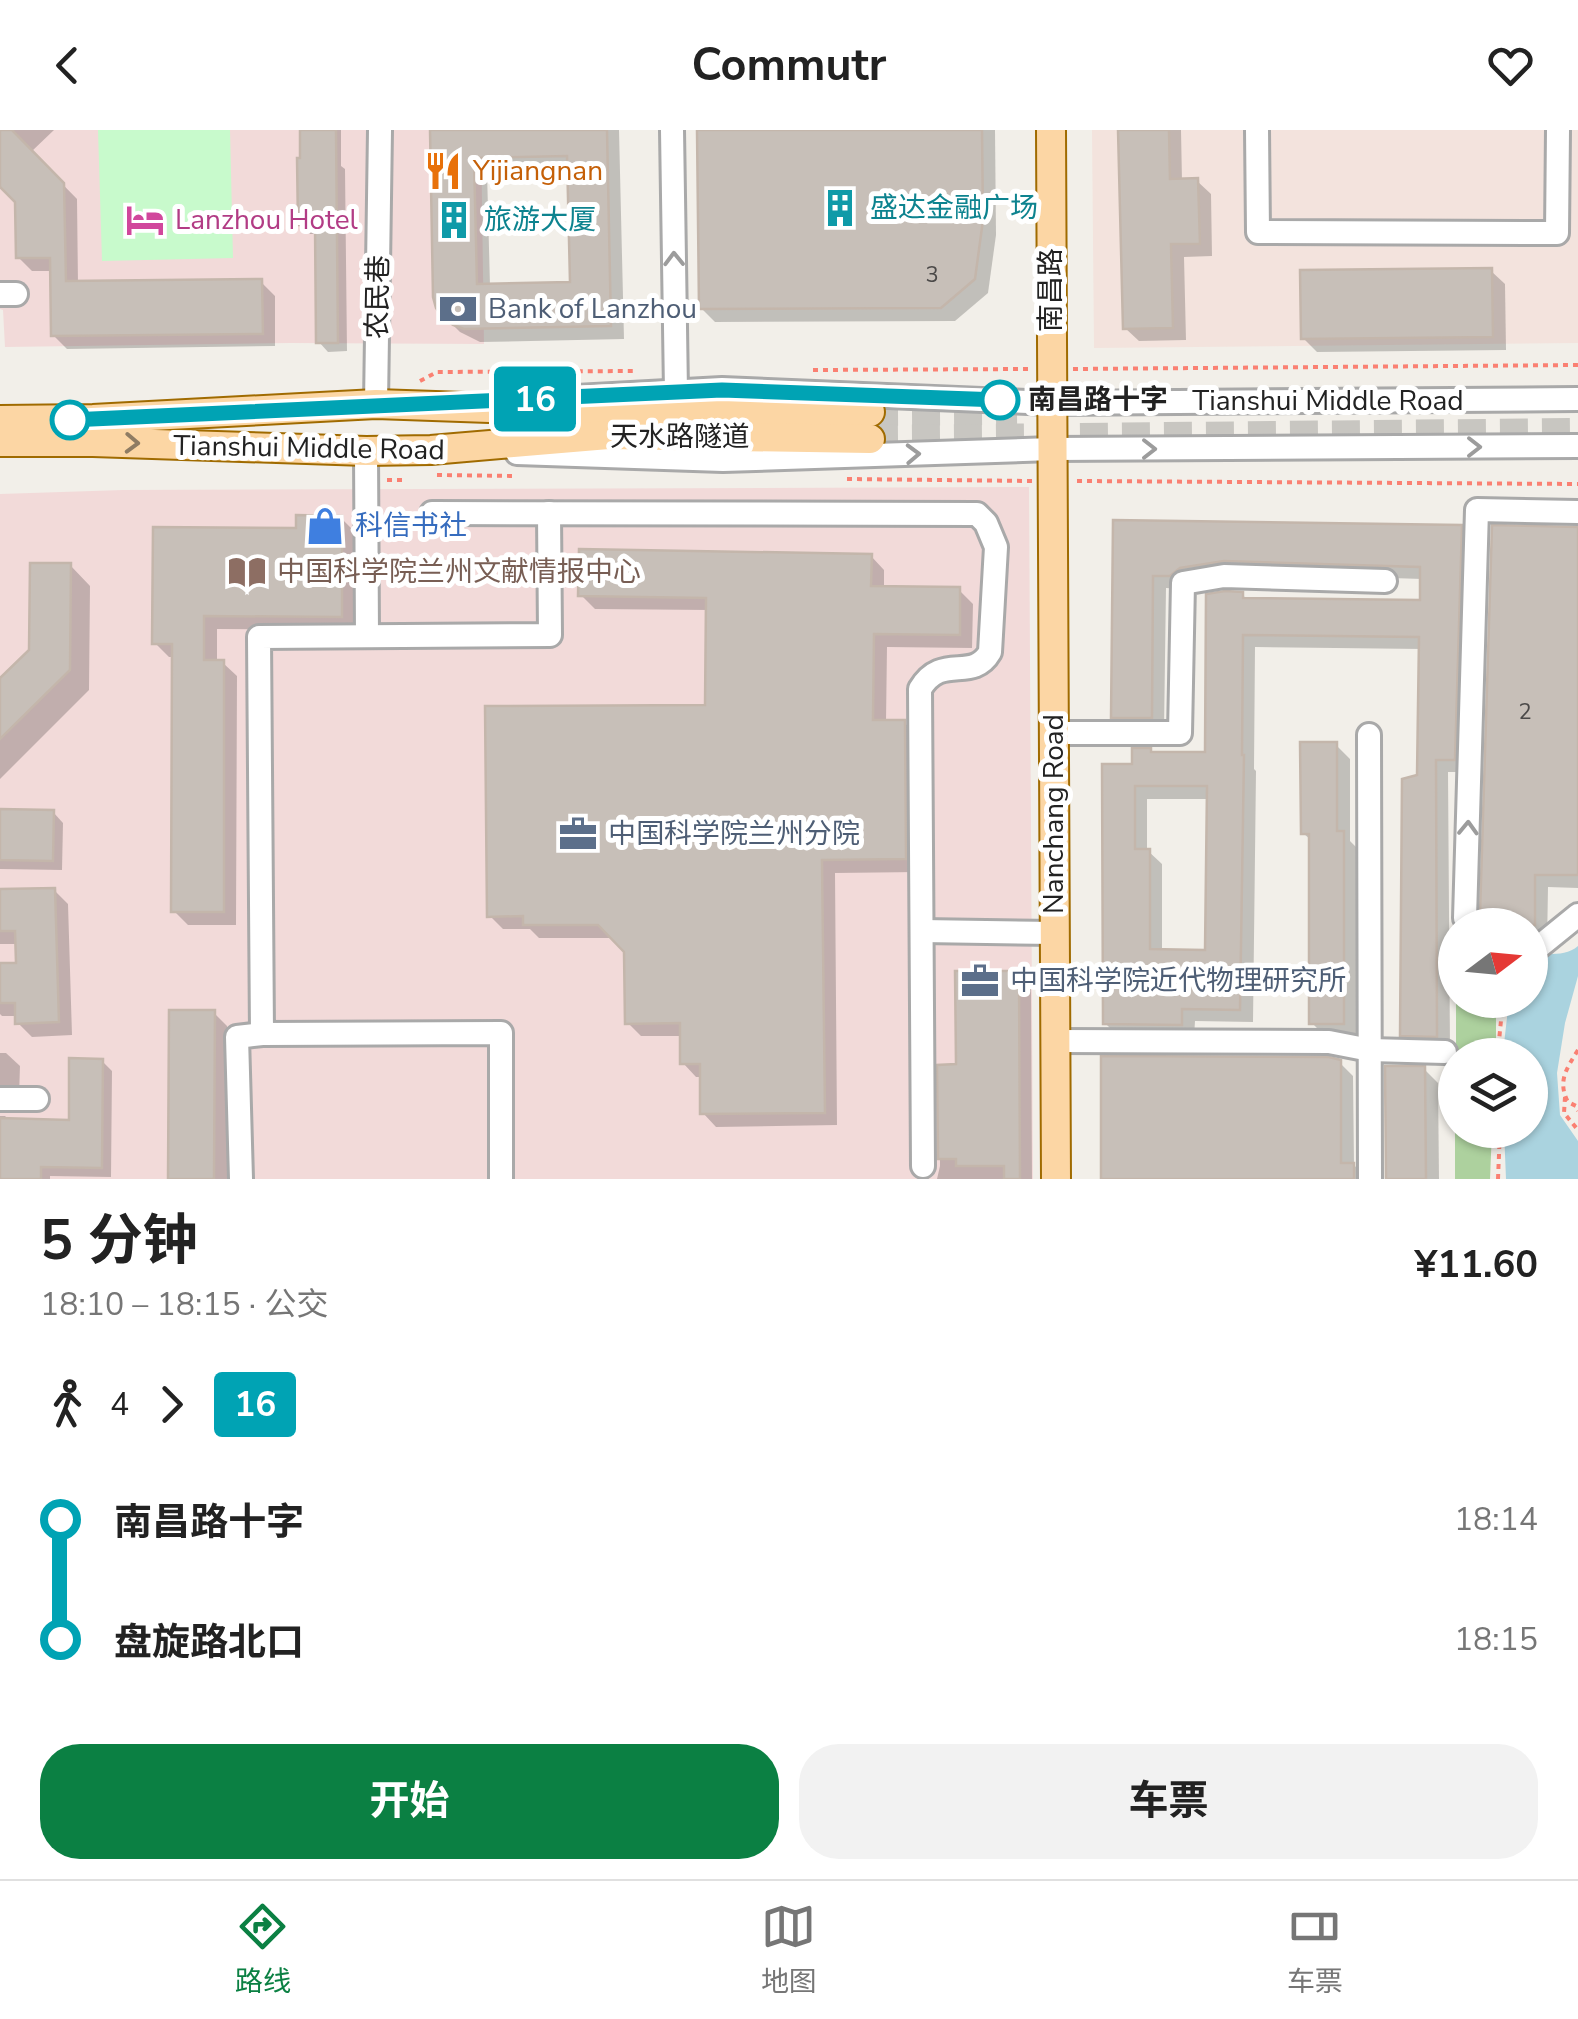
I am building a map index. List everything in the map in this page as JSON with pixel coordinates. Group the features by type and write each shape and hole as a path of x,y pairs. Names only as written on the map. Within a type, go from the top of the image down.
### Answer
{"main road":[{"name":"南昌路","path":"1051,130 1052,449"},
{"name":"Tianshui Middle Road","path":"0,420 92,420 426,404"},
{"name":"天水路隧道","path":"426,404 870,425 608,435 432,463"},
{"name":"Tianshui Middle Road","path":"0,442 366,451 432,463"},
{"name":"Nanchang Road","path":"1052,449 1056,1179"}],"street":[{"name":"农民巷","path":"376,404 380,130"},
{"path":"672,130 676,392"},
{"path":"1257,130 1258,232 1558,233 1558,130"},
{"name":"Tianshui Middle Road","path":"426,404 722,390 1051,402 1578,399"},
{"name":"Tianshui Middle Road","path":"432,463 723,460 1052,449 1578,446"},
{"path":"366,451 367,636"},
{"path":"1466,908 1477,510 1578,512"},
{"path":"432,512 976,514 986,524 996,547 990,652 975,667 950,668 932,674 920,689 923,1166"},
{"path":"262,1034 259,637 550,636 548,513"},
{"path":"1054,733 1180,733 1183,582 1224,576 1385,581"},
{"path":"1368,735 1370,1179"},
{"path":"1548,939 1578,915"},
{"path":"922,932 1055,933"},
{"path":"241,1179 237,1037 500,1033 501,1179"},
{"path":"1055,1041 1329,1042 1370,1050 1438,1052"},
{"path":"0,1099 37,1099"}],"path":[{"path":"814,370 1578,366"},
{"path":"376,404 437,372 636,371"},
{"path":"366,451 392,474 412,474"},
{"path":"432,463 532,476"},
{"path":"832,479 1578,484"},
{"path":"1578,1050 1562,1084 1568,1102 1578,1111"},
{"path":"1565,1096 1564,1113 1578,1130"},
{"path":"1498,1179 1499,1148"}],"shaded area":[{"name":"Lanzhou Hotel","path":"0,130 481,130 484,344 5,347 0,309"},
{"path":"1092,130 1578,130 1578,343 1094,348"},
{"name":"中国科学院兰州分院","path":"1029,487 1033,1179 0,1179 0,494 123,490"}],"green space":[{"path":"98,130 230,130 233,258 102,261"},
{"path":"1456,1018 1496,1018 1496,1038 1456,1038"},
{"path":"1455,1148 1491,1148 1490,1179 1455,1179"}],"water":[{"path":"1578,946 1578,976 1557,1073 1560,1115 1578,1141 1578,1179 1506,1179 1505,1148 1548,1148 1548,1038 1505,1038 1507,1018 1548,1018 1548,953"}],"building":[{"path":"0,130 12,130 64,183 66,281 262,279 263,334 51,336 50,258 16,258 15,202 0,187"},
{"path":"300,130 336,130 338,343 316,343 315,225 298,225"},
{"name":"旅游大厦","path":"430,130 607,130 611,326 464,329 443,318 433,297","holes":["567,156 570,282 477,284 474,158"]},
{"name":"盛达金融广场","path":"697,130 982,130 983,220 975,279 941,308 699,309"},
{"path":"1118,130 1169,130 1170,179 1198,178 1200,244 1171,244 1173,328 1123,329"},
{"path":"1492,268 1493,337 1301,339 1300,270"},
{"path":"296,515 342,516 342,617 204,616 204,660 224,660 224,912 171,912 172,644 152,644 153,527 296,528"},
{"path":"1113,520 1462,525 1455,760 1436,760 1437,1037 1400,1036 1402,779 1417,775 1419,637 1243,635 1240,1010 1182,1009 1182,1025 1103,1024 1102,764 1132,764 1132,748 1205,752 1206,594 1225,591 1243,592 1243,598 1420,600 1420,567 1224,561 1180,568 1170,576 1153,576 1152,718 1111,718","holes":["1135,786 1207,786 1205,950 1150,949 1150,849 1135,849"]},
{"path":"1492,525 1578,527 1578,875 1535,875 1535,908 1480,908"},
{"path":"579,549 872,554 871,586 960,587 960,635 874,634 873,720 905,720 906,859 822,860 825,1113 700,1114 700,1064 680,1064 680,1023 625,1024 624,952 598,925 523,925 523,916 487,917 485,706 705,705 706,598 578,596"},
{"path":"30,563 71,563 70,670 0,739 0,678 29,650"},
{"path":"1300,742 1337,742 1337,831 1344,831 1344,1024 1309,1024 1309,834 1301,834"},
{"path":"0,809 54,810 53,861 0,860"},
{"path":"55,888 59,1022 15,1024 15,1003 0,1003 0,963 16,963 15,931 0,931 0,889"},
{"path":"955,971 1019,971 1020,1179 1004,1179 1004,1166 956,1166 956,1159 938,1159 937,1065 956,1064"},
{"path":"169,1010 215,1010 214,1179 168,1179"},
{"path":"1101,1056 1341,1060 1341,1163 1354,1163 1354,1179 1101,1179"},
{"path":"69,1058 103,1059 102,1168 41,1167 41,1179 0,1179 0,1118 69,1120"},
{"path":"1385,1066 1425,1066 1426,1179 1386,1179"}],"tunnel":[{"path":"870,412 1017,411"},
{"path":"870,439 1578,432"}],"bus line":[{"name":"16","path":"70,420 722,390 1000,400"}],"place":[{"name":"Yijiangnan","path":"443,171"},
{"name":"盛达金融广场","path":"840,208"},
{"name":"Lanzhou Hotel","path":"145,220"},
{"name":"旅游大厦","path":"454,220"},
{"name":"Bank of Lanzhou","path":"458,309"},
{"name":"南昌路十字","path":"1000,400"},
{"name":"科信书社","path":"325,526"},
{"name":"中国科学院兰州文献情报中心","path":"247,572"},
{"name":"中国科学院兰州分院","path":"578,834"},
{"name":"中国科学院近代物理研究所","path":"980,981"}]}
